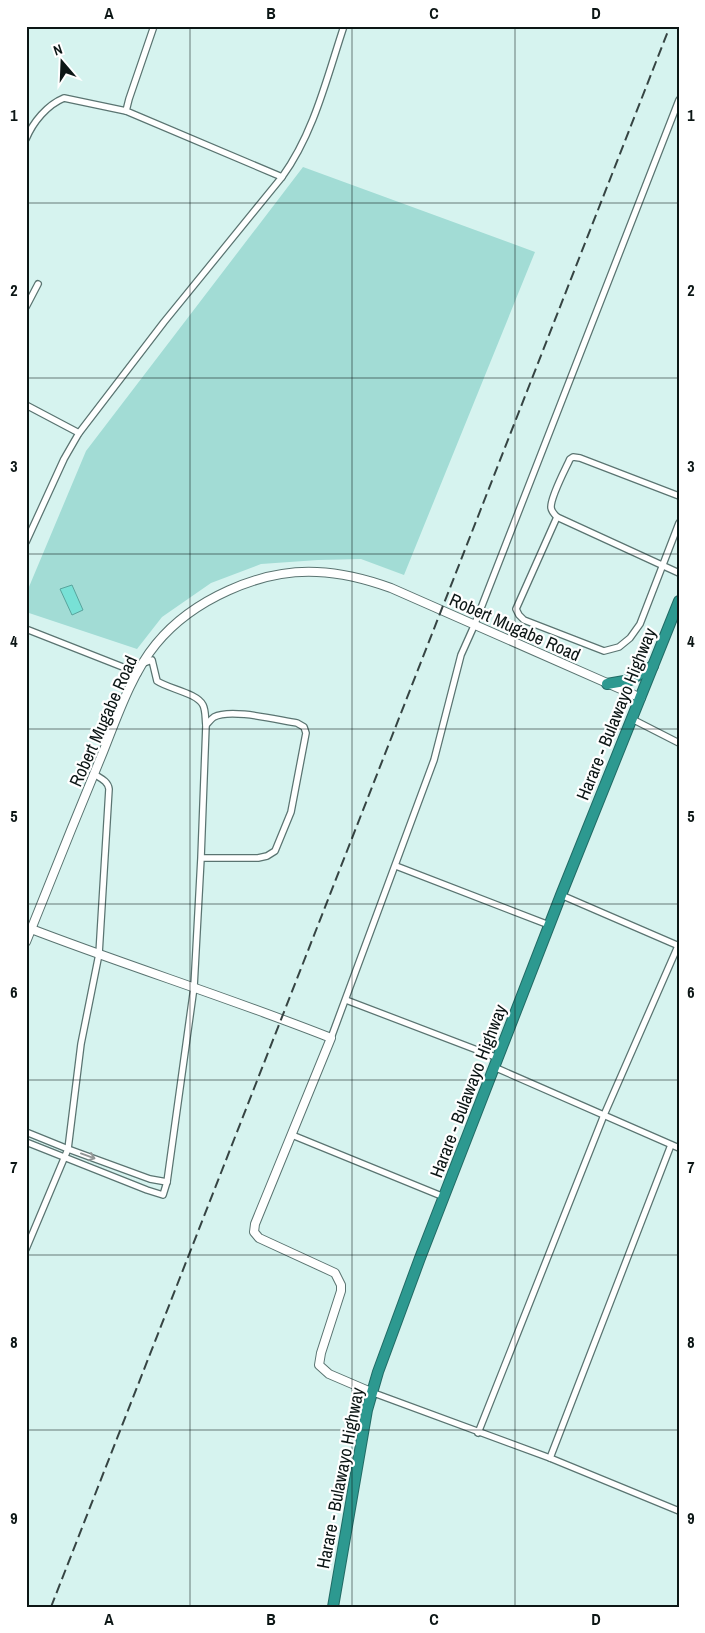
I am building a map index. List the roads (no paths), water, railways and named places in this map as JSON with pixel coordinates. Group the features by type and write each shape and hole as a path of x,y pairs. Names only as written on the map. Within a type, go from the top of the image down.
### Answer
{"highway":[{"name":"Harare - Bulawayo Highway","path":"333,1607 371,1392 549,925 679,601"},
{"path":"606,684 630,680 653,666"}],"street":[{"path":"126,110 128,99 154,26"},
{"path":"26,542 64,459 79,433 164,322 295,159 311,124 344,26"},
{"path":"26,139 47,109 64,98 126,110 282,177"},
{"path":"679,100 461,656 434,760 396,866 346,1000 255,1224 254,1232 258,1238 335,1273 341,1285 341,1291 320,1353 319,1365 329,1374 478,1433 550,1458 679,1511"},
{"path":"26,307 38,284"},
{"path":"26,405 79,433"},
{"path":"679,496 573,457 570,459 562,476 551,504 551,509 557,517 679,573"},
{"path":"557,517 516,609 518,615 524,620 604,651 619,647 630,638 640,624 679,523"},
{"name":"Robert Mugabe Road","path":"26,942 29,928 129,689 138,673 155,645 168,631 186,615 227,591 272,576 292,573 342,574 370,581 391,588 640,698"},
{"path":"26,629 138,673"},
{"path":"26,1142 147,1190 163,1194 194,987 206,725 204,707 201,701 157,682 152,660 144,663"},
{"path":"201,858 258,858 274,851 294,801 306,733 304,727 297,723 237,714 221,714 212,718 206,725"},
{"path":"632,719 679,742"},
{"path":"26,1249 68,1149 82,1044 99,954 109,789 106,782 94,774"},
{"path":"396,866 549,925"},
{"path":"478,1433 604,1115 678,946 561,895"},
{"path":"29,928 331,1038"},
{"path":"346,1000 496,1062 604,1115 679,1148"},
{"path":"26,1132 150,1179 166,1182"},
{"path":"292,1135 444,1197"},
{"path":"550,1458 671,1145"}],"railway":[{"path":"51,1607 670,26"}]}
